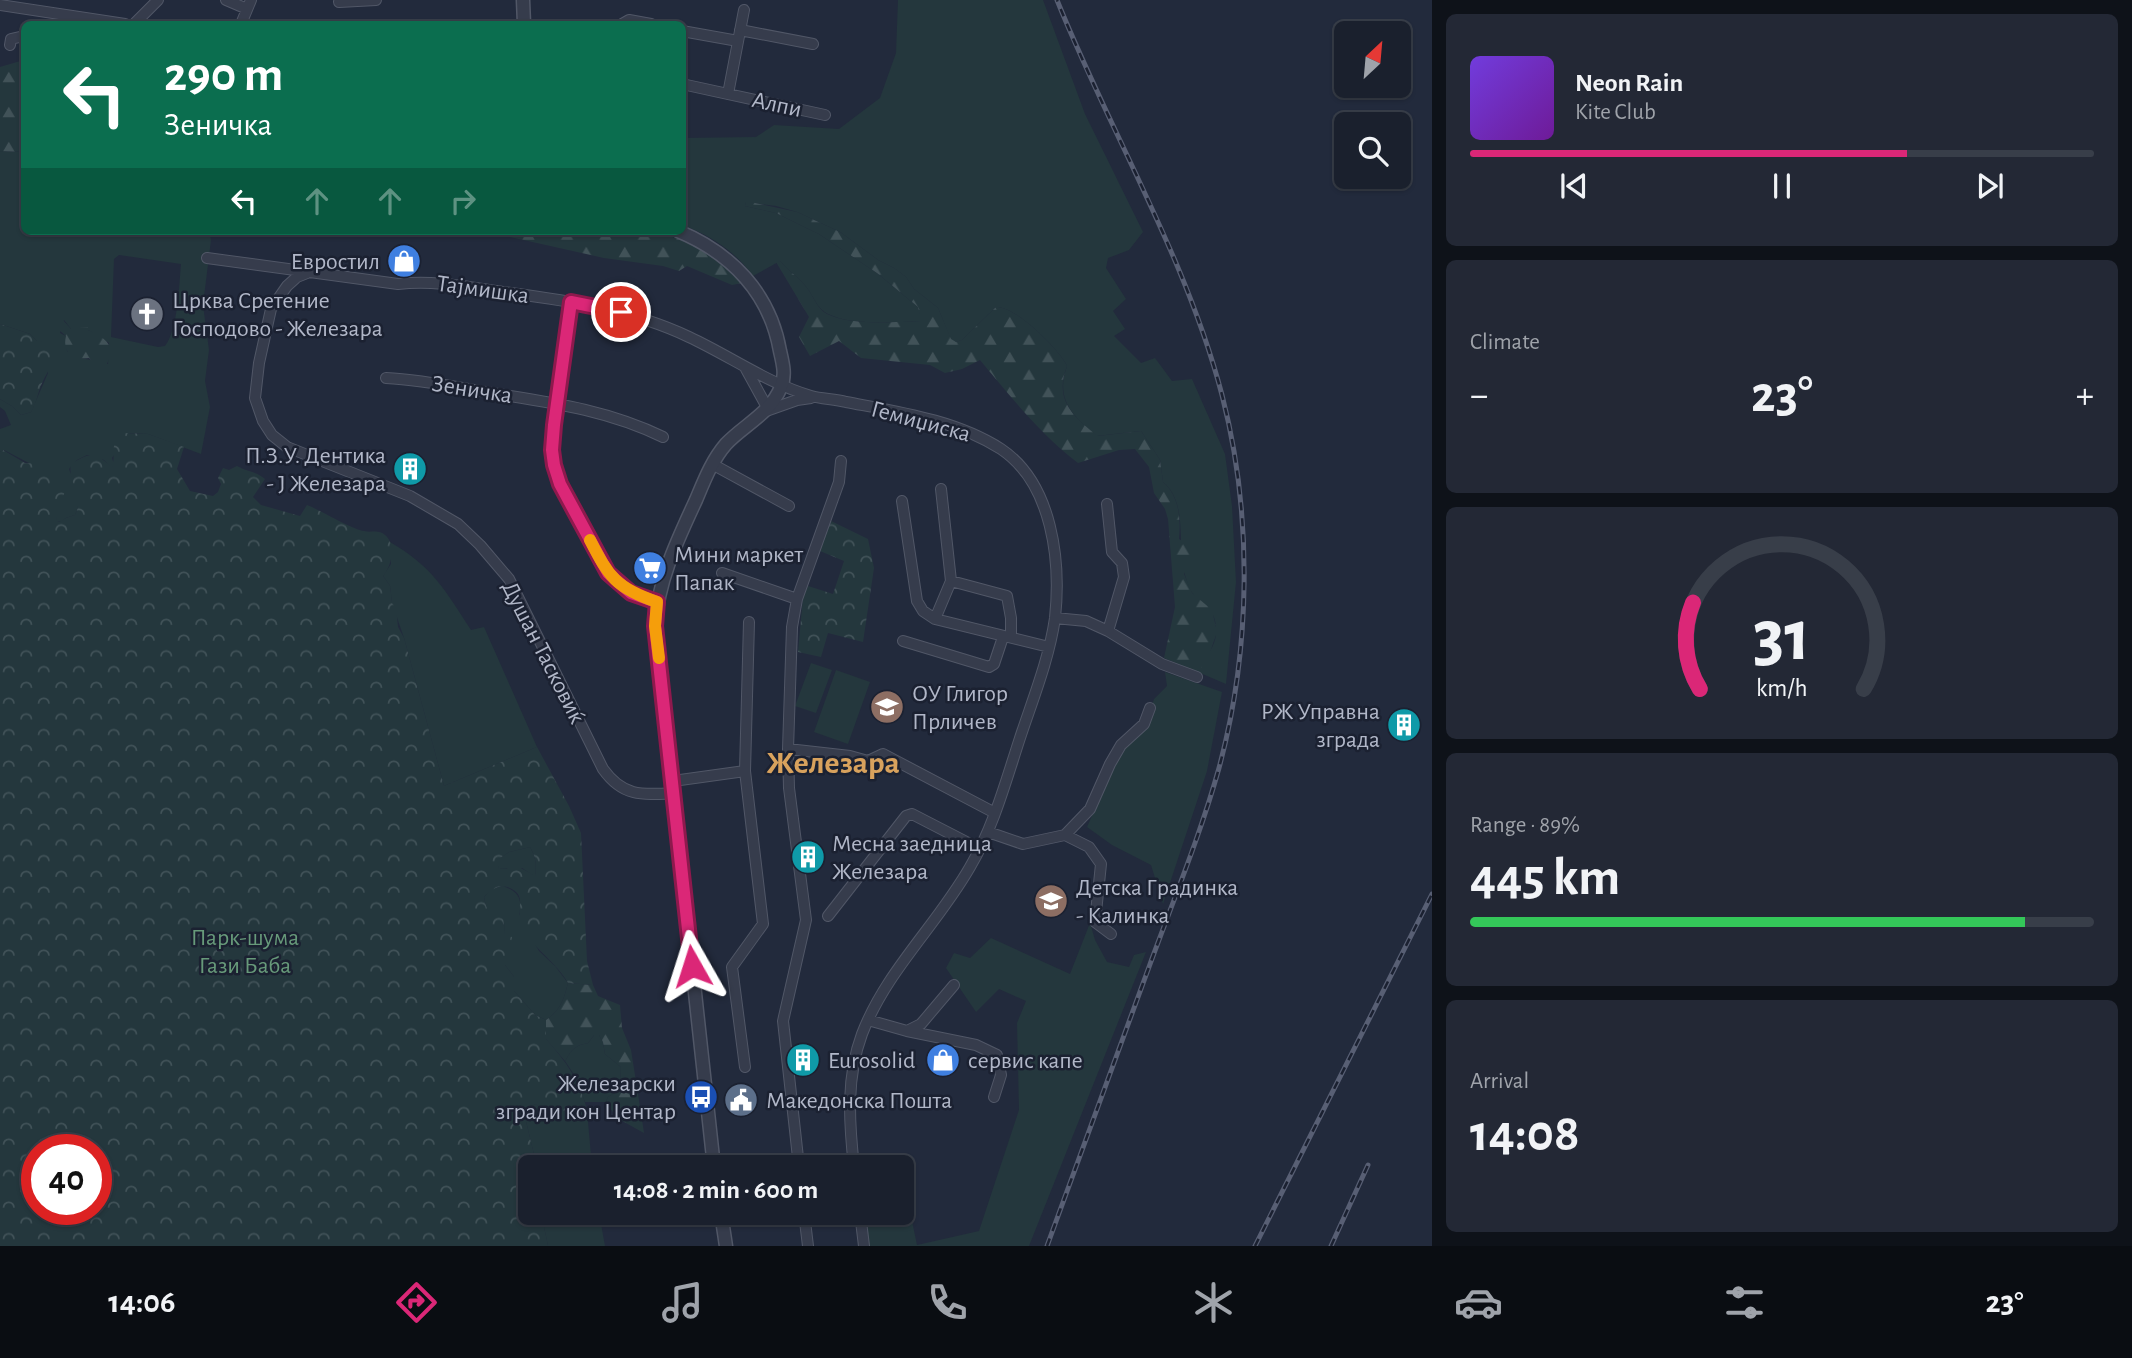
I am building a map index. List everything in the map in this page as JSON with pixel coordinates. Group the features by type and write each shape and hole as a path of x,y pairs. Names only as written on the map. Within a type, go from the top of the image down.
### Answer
{"street":[{"path":"137,21 158,0"},
{"path":"226,0 249,4 242,21"},
{"path":"339,2 376,0"},
{"path":"523,0 524,21"},
{"path":"0,5 105,21"},
{"name":"Алпи","path":"728,94 744,10"},
{"path":"740,30 813,44"},
{"path":"686,32 738,41"},
{"path":"10,45 11,39 21,37"},
{"name":"Алпи","path":"686,85 825,115"},
{"path":"686,234 727,258 759,295 772,318 784,374 782,384 767,410 726,445 712,464 675,544 657,602 655,626 713,1155"},
{"name":"Тајмишка","path":"207,258 398,284 426,281 621,312 660,324 782,384"},
{"name":"Душан Тасковиќ","path":"308,272 297,277 278,296 266,324 258,363 255,398 267,428 287,447 410,496 458,524 480,545 509,579 603,769 612,782 633,793 745,771"},
{"path":"571,302 552,450 560,484 608,573 631,593 657,602"},
{"path":"746,368 767,410"},
{"name":"Зеничка","path":"386,378 430,382 602,412 663,437"},
{"name":"Гемиџиска","path":"782,384 814,397 957,427 978,435 1006,452 1028,476 1038,493 1050,524 1056,570 1055,618 1049,647 988,832 957,887 895,971 868,1020 856,1053 850,1087 849,1125 853,1155"},
{"path":"767,410 814,397"},
{"path":"798,1155 783,1021 806,920 789,788 792,626 797,599 839,482 841,461"},
{"path":"712,464 789,506"},
{"path":"935,619 951,581 941,489"},
{"path":"901,501 917,601 923,611 935,619 1049,647"},
{"path":"1107,504 1112,552 1124,569 1124,578 1108,631"},
{"path":"722,573 797,599"},
{"path":"903,641 989,667 993,664 1007,637 1011,618 1007,596 951,581"},
{"path":"1055,618 1086,621 1108,631 1162,664 1197,677"},
{"path":"745,1067 732,967 763,924 745,771 750,622"},
{"path":"1065,835 1090,809 1110,764 1121,746 1144,724 1150,708"},
{"path":"788,749 850,756 868,761 883,754 995,813"},
{"path":"828,916 906,816 912,814 980,849"},
{"path":"988,832 1023,844 1065,835 1078,840 1101,864 1096,922 1111,934"},
{"path":"907,1031 921,1024 954,985"},
{"path":"868,1020 976,1045 997,1055 1001,1075 994,1097"},
{"path":"723,1225 726,1246"},
{"path":"805,1225 808,1246"},
{"path":"861,1225 863,1246"}],"green space":[{"path":"898,0 1043,0 1085,114 1143,232 1129,250 1108,258 1106,268 1126,299 1113,311 1125,329 1114,336 1141,363 1155,358 1172,381 1192,379 1225,454 1232,506 1236,582 1226,684 1193,670 1212,647 1216,636 1216,623 1212,613 1192,593 1187,583 1179,513 1171,491 1163,482 1160,460 1141,431 1097,436 1073,414 1063,388 1067,366 1035,329 1014,313 996,307 962,340 951,340 938,308 914,289 906,277 840,232 797,212 746,202 745,206 776,213 819,234 877,273 918,307 922,321 874,322 849,320 828,314 821,309 804,284 780,261 753,276 722,245 686,226 686,138 756,137 774,125 839,129 880,98 896,53"},
{"path":"21,61 21,152 0,151 0,67"},
{"path":"0,151 21,152 21,235 210,235 203,305 209,350 205,381 210,407 201,454 148,434 129,433 112,458 112,468 104,460 87,455 77,460 69,469 77,492 77,510 75,515 61,522 57,521 57,505 61,498 44,471 4,450 0,452 0,429 11,425 5,411 0,407 0,399 21,415 31,412 48,373 42,341 37,341 30,334 0,324","holes":["119,255 181,264 175,319 165,346 158,347 111,337 114,259","64,320 71,329 88,330 109,343 108,364 81,358 67,351 66,336 60,333"]},
{"path":"746,201 797,212 840,232 878,260 894,268 938,308 951,339 956,342 962,340 996,307 1014,313 1046,339 1067,366 1064,397 1080,421 1098,436 1141,431 1160,460 1163,482 1176,501 1180,523 1179,539 1195,549 1184,574 1192,593 1212,610 1217,632 1208,658 1201,668 1193,670 1164,658 1175,607 1168,519 1154,493 1149,467 1135,449 1119,450 1078,463 1038,427 980,360 962,369 945,373 930,365 861,358 839,341 810,356 799,337 809,317 776,262 780,261 801,281 824,312 837,318 873,322 921,321 918,307 877,273 819,234 776,213 745,206"},
{"path":"502,235 666,235 705,251 724,264 742,283 732,285 687,266 679,271 663,266 604,258"},
{"path":"62,319 71,329 88,327 88,330 108,343 110,352 106,366 97,366 89,358 78,358 67,351 66,336 58,329 58,321"},
{"path":"0,324 30,334 37,341 49,343 58,351 31,412 21,415 0,399"},
{"name":"Парк-шума Гази Баба","path":"123,433 148,434 184,447 177,469 190,491 213,496 221,484 218,478 223,468 229,470 237,466 265,479 253,497 261,505 300,516 307,505 359,530 380,532 389,539 392,550 383,576 390,586 398,627 404,638 444,786 537,747 581,833 587,961 593,985 568,983 534,944 523,928 519,914 520,899 516,892 508,887 500,887 484,897 488,909 503,917 505,935 512,937 507,948 505,965 514,977 514,991 535,1015 546,1020 546,1039 571,1072 587,1110 543,1111 536,1104 523,1109 534,1155 518,1155 518,1225 544,1225 548,1246 0,1246 0,452 3,450 25,463 40,464 44,471 51,472 67,483 58,509 57,521 60,522 75,515 78,508 71,464 92,455 112,467 114,447","holes":["530,847 534,854 535,876 512,863 507,869 499,869 497,860 509,852"]},
{"path":"831,521 868,539 874,568 863,642 828,633 821,657 798,652 803,597 808,586 833,594 844,561 820,551"},
{"path":"390,542 428,570 471,630 484,627 537,747 444,786 392,603 390,586 383,576 391,564"},
{"path":"811,663 832,670 816,713 795,706"},
{"path":"836,670 870,682 848,744 814,732"},
{"path":"1165,672 1222,692 1207,771 1163,904 1151,865 1112,845 1087,827 1121,751 1144,730 1154,699 1167,686"},
{"path":"530,847 536,861 535,877 522,868 499,869 496,860 509,852"},
{"path":"503,886 518,896 519,914 539,951 568,983 561,1004 546,1020 535,1015 514,991 514,977 505,965 504,923 486,907 484,897 491,889"},
{"path":"1090,923 1095,940 1107,962 1129,967 1134,955 1146,952 1029,1246 869,1246 867,1225 913,1225 917,1245 979,1231 1019,1110 1017,1023 1026,1001 999,989 976,1012 946,968 954,953 970,958 991,938 1070,974"},
{"path":"568,983 593,985 598,996 620,1005 622,1028 631,1050 644,1133 617,1118 606,1102 608,1097 620,1090 621,1067 605,1054 599,1035 594,1035 588,1043 574,1049 565,1061 546,1039 546,1020 561,1004"},
{"path":"594,1035 599,1035 605,1054 621,1067 620,1090 608,1097 606,1102 585,1102 565,1061 574,1049 588,1043"},
{"path":"536,1104 543,1111 587,1110 591,1155 534,1155 523,1109"},
{"path":"544,1225 601,1225 605,1246 548,1246"}],"railway":[{"path":"1047,1246 1212,793 1230,723 1242,629 1244,582 1243,534 1232,441 1207,344 1168,244 1057,0"},
{"path":"1255,1246 1432,894"},
{"path":"1331,1246 1368,1165"}],"slow traffic":[{"path":"590,540 608,573 617,582 631,593 657,602 655,626 659,658"}],"place":[{"name":"Евростил","path":"404,261"},
{"name":"Црква Сретение Господово - Железара","path":"147,314"},
{"name":"П.З.У. Дентика - Ј Железара","path":"410,469"},
{"name":"Мини маркет Папак","path":"650,568"},
{"name":"ОУ Глигор Прличев","path":"887,707"},
{"name":"РЖ Управна зграда","path":"1404,725"},
{"name":"Месна заедница Железара","path":"808,857"},
{"name":"Детска Градинка - Калинка","path":"1051,901"},
{"name":"Eurosolid","path":"803,1060"},
{"name":"сервис капе","path":"943,1060"},
{"name":"Железарски згради кон Центар","path":"701,1097"},
{"name":"Македонска Пошта","path":"741,1100"}],"district":[{"name":"Железара","path":"833,762"}],"route":[{"path":"621,312 571,302 552,450 560,484 608,573 631,593 657,602 655,626 692,966"}]}
